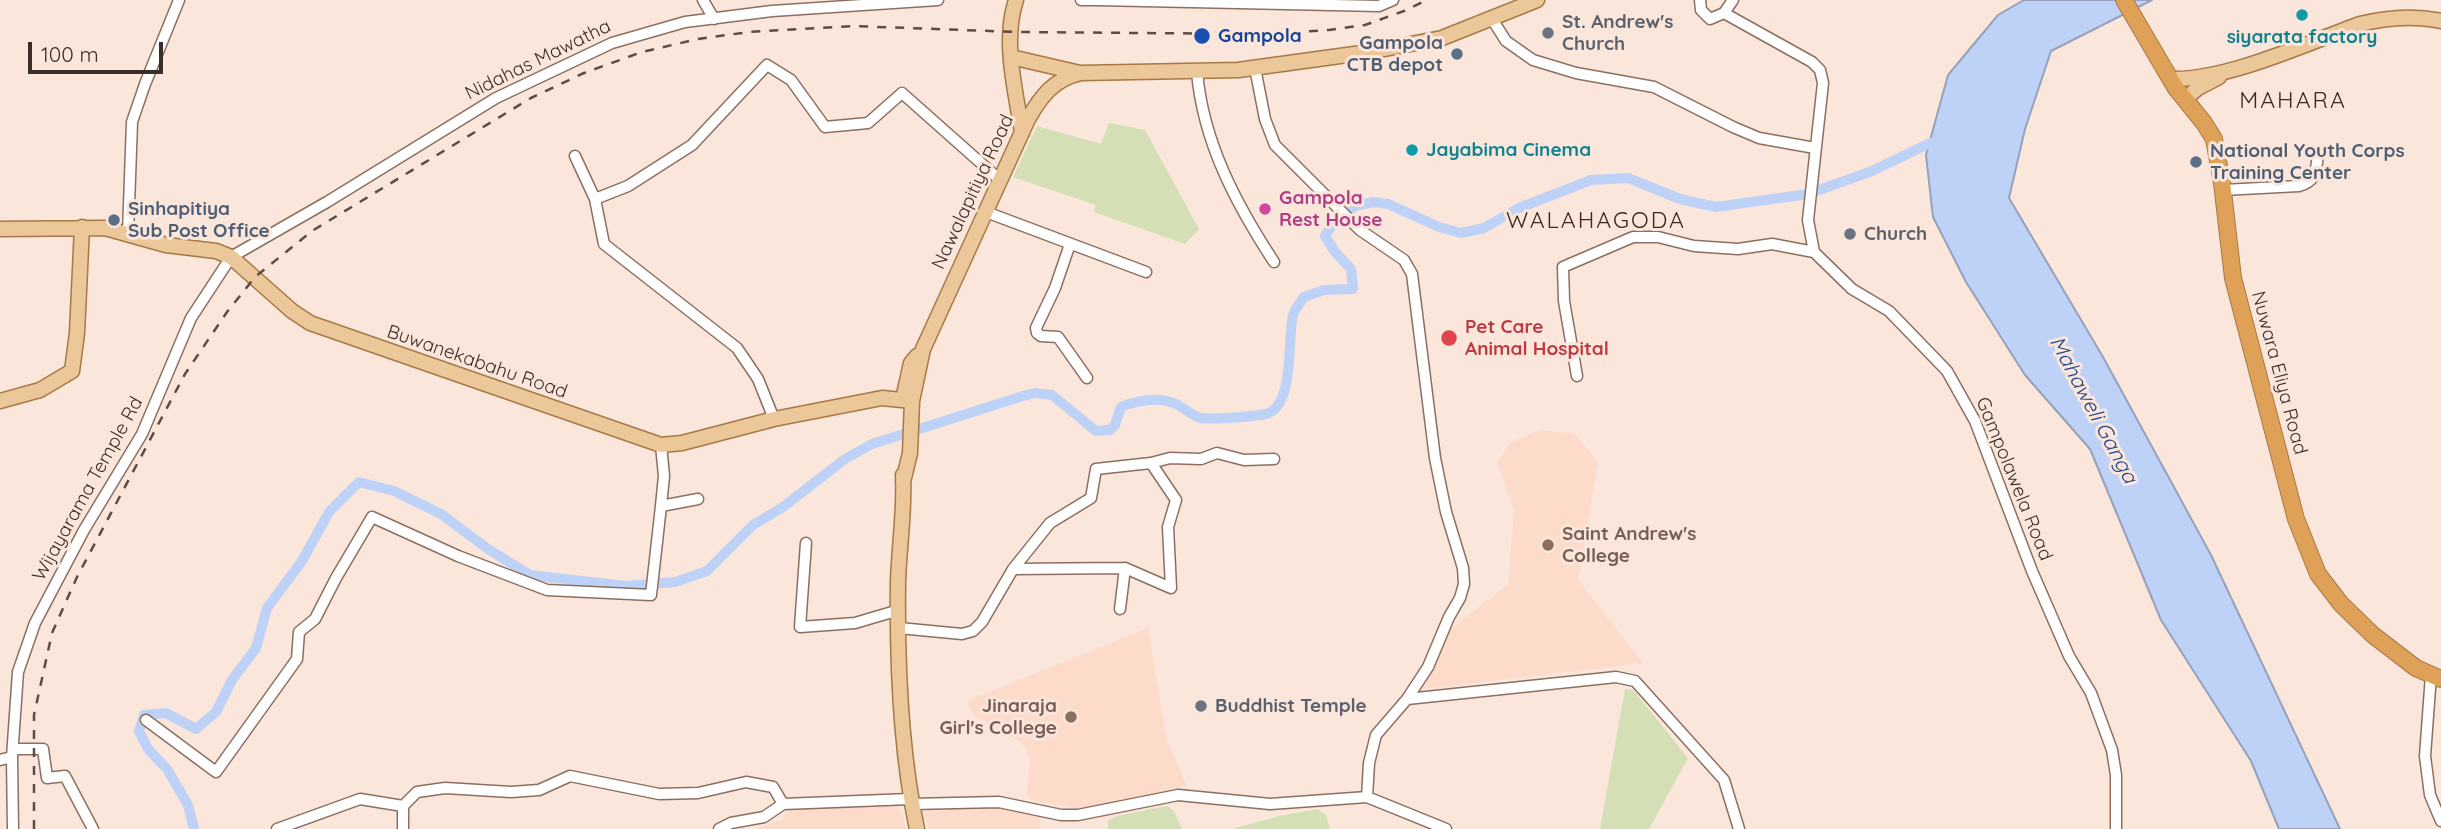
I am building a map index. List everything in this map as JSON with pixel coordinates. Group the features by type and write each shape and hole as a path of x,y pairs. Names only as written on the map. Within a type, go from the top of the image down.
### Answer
{"highway":[{"name":"Nuwara Eliya Road","path":"2124,0 2170,79 2214,139 2233,278 2296,519 2318,574 2341,604 2373,635 2416,668 2436,677"}],"main road":[{"path":"1016,0 1010,26 1011,57 1022,133"},
{"path":"1011,57 1081,74 1255,68 1431,41 1537,0"},
{"path":"2170,79 2182,80 2226,72 2382,18 2418,16 2441,22"},
{"path":"2185,99 2226,72"},
{"name":"Nawalapitiya Road","path":"917,829 911,802 899,628 899,538 911,363 923,349 1022,133 1044,93 1064,78 1081,74"},
{"path":"0,401 40,390 72,371 77,332 82,227"},
{"name":"Buwanekabahu Road","path":"0,229 114,229 166,245 216,251 232,257 292,311 310,323 660,445 682,443 774,419 882,398 892,391 908,402"}],"street":[{"path":"128,233 132,122 179,0"},
{"path":"703,0 714,19"},
{"name":"Nidahas Mawatha","path":"232,257 496,98 611,44 685,22 772,11 938,0"},
{"path":"1081,0 1350,3 1378,6 1393,0"},
{"path":"1700,0 1701,10 1710,19 1724,13 1733,0"},
{"path":"1577,376 1564,301 1563,267 1633,237 1658,237 1694,246 1738,249 1772,244 1814,252 1808,220 1823,83 1820,70 1812,62 1724,13"},
{"path":"1492,19 1506,41 1533,60 1576,74 1654,87 1759,138 1815,148"},
{"path":"595,199 628,186 692,145 767,65 791,80 825,127 868,123 902,93 1000,180"},
{"path":"1255,68 1265,119 1275,145 1357,226 1404,260 1412,274 1435,458 1446,512 1463,568 1464,584 1460,598 1428,667 1407,699 1376,735 1369,763 1367,797"},
{"path":"1197,72 1201,112 1220,166 1247,221 1274,262"},
{"path":"575,156 595,199 604,244 737,348 758,379 774,419"},
{"path":"2223,190 2300,186 2309,183 2314,177 2318,156"},
{"path":"986,212 1146,272"},
{"path":"1070,244 1055,288 1036,328 1041,336 1058,337 1087,378"},
{"name":"Gampolawela Road","path":"1814,252 1852,289 1889,311 1947,370 1975,421 2032,571 2068,656 2091,693 2112,750 2116,775 2116,829"},
{"name":"Wijayarama Temple Rd","path":"13,829 13,753 18,672 35,623 84,530 142,434 191,318 232,257"},
{"path":"146,720 216,772 297,659 299,632 315,619 335,578 372,517 448,552 547,590 651,595 664,476 660,445"},
{"path":"899,628 962,634 973,631 982,622 1013,569 1050,523 1091,498 1096,469 1152,463 1170,458 1201,459 1217,453 1244,460 1274,459"},
{"path":"1013,569 1125,568 1171,588 1168,527 1176,500 1152,463"},
{"path":"661,506 698,499"},
{"path":"806,542 800,626 855,622 899,610"},
{"path":"1120,609 1125,568"},
{"path":"1407,699 1616,677 1635,681 1724,780 1739,829"},
{"path":"2436,677 2425,755 2430,795 2441,821"},
{"path":"0,760 13,753 43,749 47,778 65,776 93,829"},
{"path":"403,829 403,806 417,792 445,788 511,792 539,790 570,776 659,793 698,793 746,782 773,787 783,803"},
{"path":"719,829 764,817 783,803 999,802 1061,815 1078,815 1178,795 1270,804 1367,797 1446,829"},
{"path":"277,829 360,799 403,806"},
{"path":"1413,829 1415,816"}],"shaded area":[{"name":"Saint Andrew's College","path":"1540,430 1575,434 1598,462 1578,580 1643,663 1423,689 1450,630 1508,584 1514,510 1497,463 1511,442"},
{"name":"Jinaraja Girl's College","path":"1148,628 1167,741 1187,786 1083,809 1034,801 1027,792 1030,760 1026,748 973,714 968,705 969,700"},
{"path":"958,805 1000,807 1040,817 1040,829 929,829 923,811"},
{"path":"898,806 907,829 754,829 781,820 790,809"}],"green space":[{"path":"1109,123 1145,130 1199,229 1185,244 1094,212 1096,205 1013,177 1037,126 1101,144"},
{"path":"1625,689 1633,690 1688,758 1649,829 1600,829"},
{"path":"1167,806 1174,811 1182,829 1108,829 1108,821 1117,816"},
{"path":"1318,809 1326,815 1330,829 1232,829 1279,816"}],"water":[{"name":"Mahaweli Ganga","path":"2024,0 2152,0 2051,51 2025,129 2009,198 2103,357 2211,555 2340,829 2279,829 2251,761 2161,620 2090,449 2025,375 1966,282 1933,217 1926,155 1948,75 1998,15"}],"waterway":[{"path":"194,829 188,805 167,769 148,749 139,731 144,715 166,713 196,729 216,712 232,680 256,648 267,608 302,561 329,512 359,482 394,491 441,514 488,549 530,575 625,586 675,582 707,571 753,525 783,507 845,459 872,444 1023,396 1035,393 1052,395 1096,431 1110,430 1115,425 1121,407 1150,400 1171,402 1201,418 1266,414 1282,399 1286,386 1291,326 1299,304 1304,297 1324,290 1353,289 1351,269 1325,236 1332,225 1355,206 1373,202 1388,204 1439,227 1461,233 1484,228 1519,208 1591,180 1628,178 1680,199 1716,207 1808,194 1872,171 1930,143"}],"railway":[{"path":"34,829 34,715 52,633 77,577 185,374 227,312 255,277 312,231 531,98 584,73 642,52 698,39 749,32 853,26 1018,32 1261,34 1365,25 1427,0"}],"place":[{"name":"siyarata factory","path":"2302,15"},
{"name":"St. Andrew's Church","path":"1548,33"},
{"name":"Gampola","path":"1202,36"},
{"name":"Gampola CTB depot","path":"1457,54"},
{"name":"Jayabima Cinema","path":"1412,150"},
{"name":"National Youth Corps Training Center","path":"2196,162"},
{"name":"Gampola Rest House","path":"1265,209"},
{"name":"Sinhapitiya Sub Post Office","path":"114,220"},
{"name":"Church","path":"1850,234"},
{"name":"Pet Care Animal Hospital","path":"1449,338"},
{"name":"Saint Andrew's College","path":"1548,545"},
{"name":"Buddhist Temple","path":"1201,706"},
{"name":"Jinaraja Girl's College","path":"1071,717"}],"district":[{"name":"MAHARA","path":"2293,101"},
{"name":"WALAHAGODA","path":"1596,221"}]}
